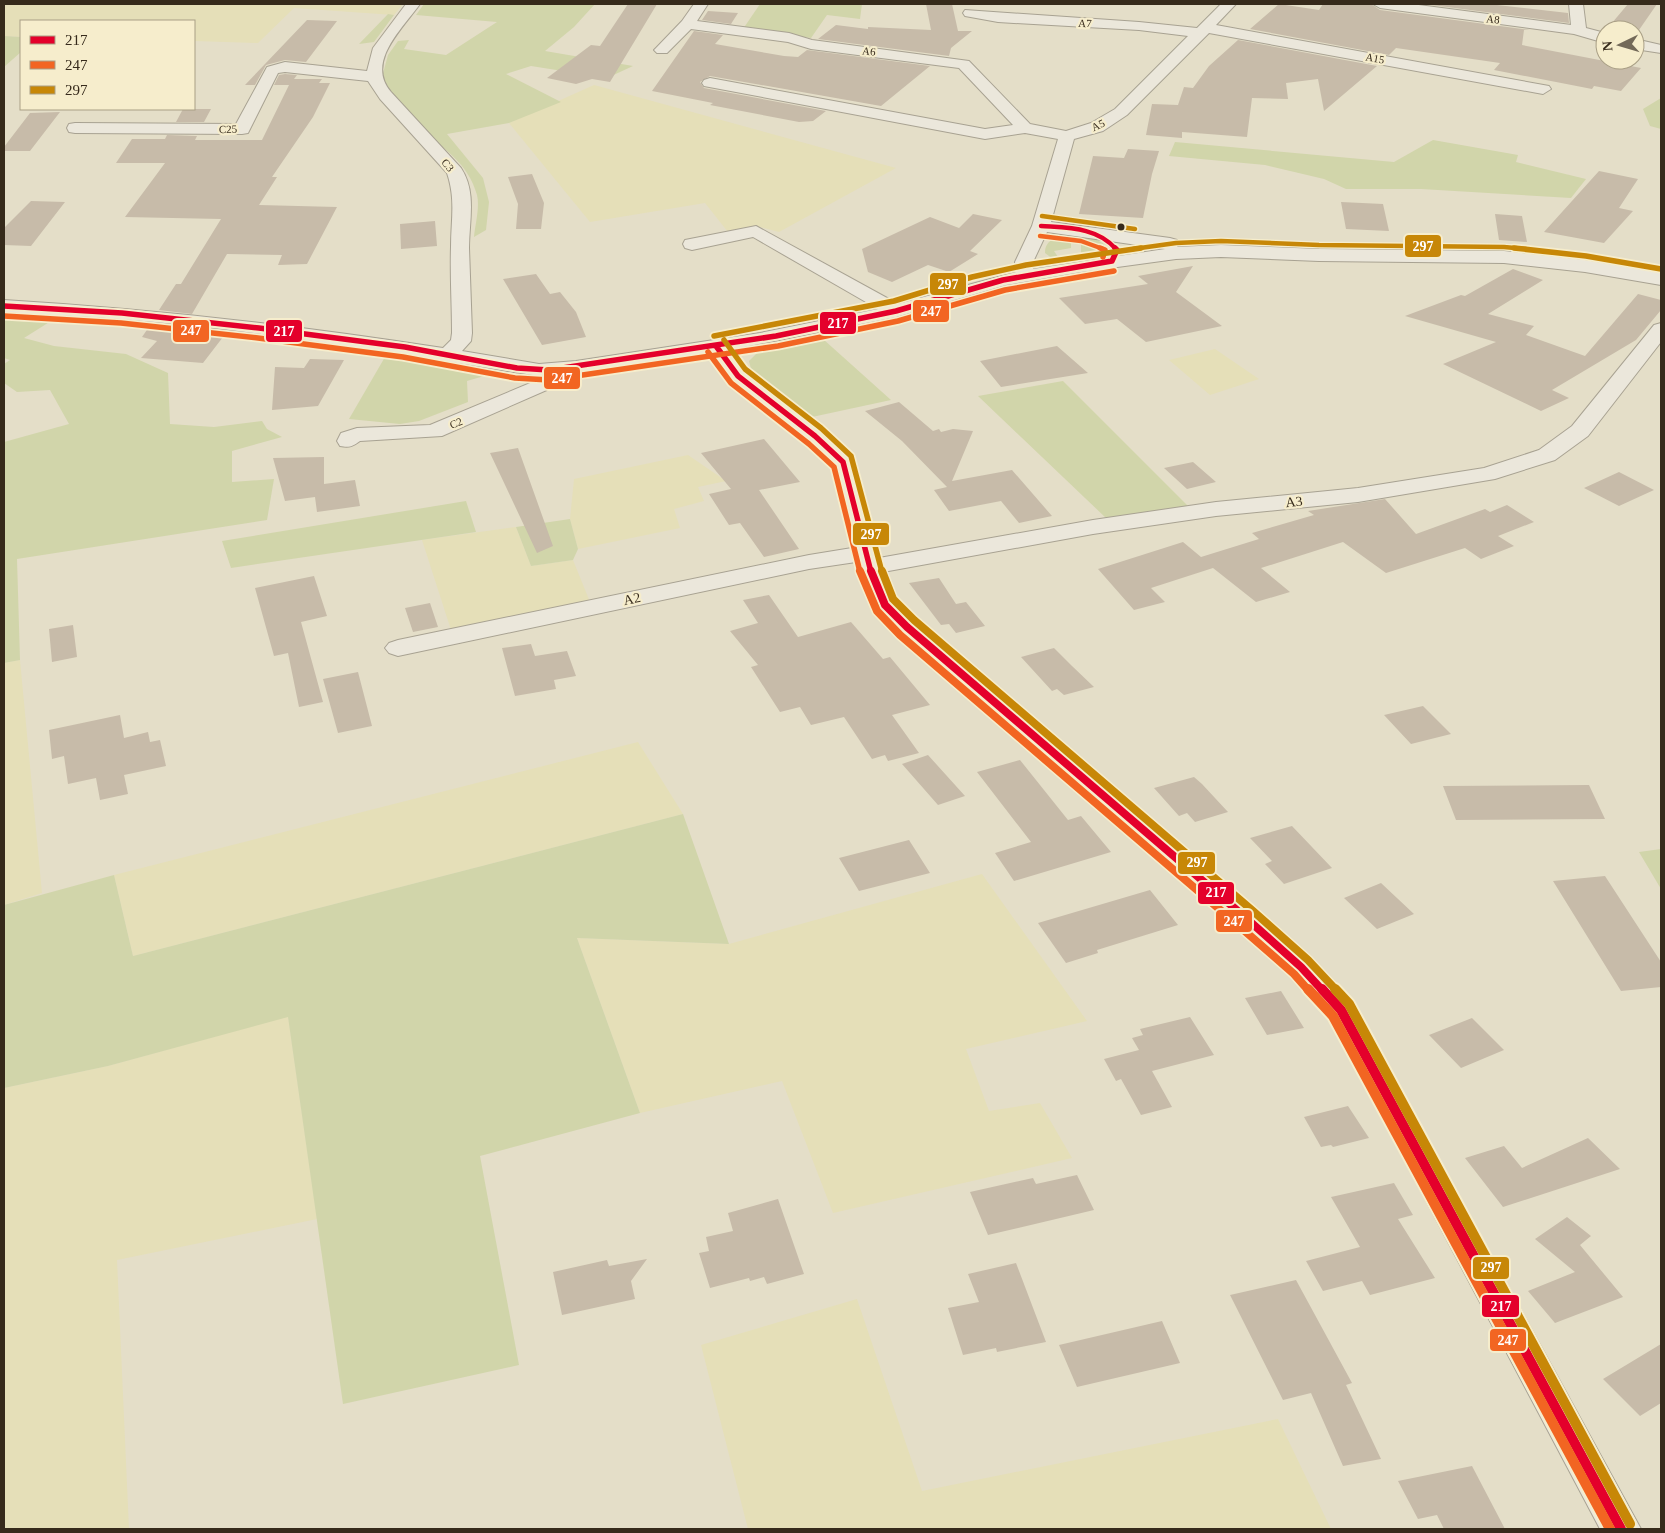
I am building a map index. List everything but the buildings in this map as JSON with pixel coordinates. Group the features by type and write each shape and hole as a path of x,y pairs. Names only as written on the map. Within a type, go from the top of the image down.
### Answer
{"street":[{"path":"375,77 378,56 413,4"},
{"path":"662,50 687,24 701,4"},
{"name":"A5","path":"1067,136 1097,126 1121,112 1229,4"},
{"name":"A8","path":"1380,4 1577,29 1595,35"},
{"path":"1576,4 1577,29"},
{"name":"A7","path":"970,12 998,18 1204,30"},
{"name":"A6","path":"687,24 789,38 811,44 964,64 1025,128"},
{"name":"A15","path":"1204,30 1543,89"},
{"path":"1645,46 1661,49"},
{"name":"C25","path":"75,128 242,130 272,70 285,67 375,77"},
{"name":"C3","path":"375,77 380,89 390,102 455,172 463,200 460,246 462,333 460,340 448,355"},
{"path":"710,83 985,134 1025,128 1067,136 1041,226 1024,262 1024,269 1028,275"},
{"path":"1041,226 1176,244 1208,251"},
{"path":"692,244 756,231 896,311"},
{"path":"1089,233 1106,238 1116,246 1117,253 1112,261"},
{"path":"4,306 122,313 259,328 448,355 517,368 549,370 716,346 896,311 975,287 1028,275 1112,261 1208,251 1319,255 1504,257 1585,266 1661,279"},
{"name":"A3","path":"868,560 1216,509 1358,495 1488,474 1547,456 1580,431 1661,329"},
{"path":"716,346 738,376 815,436 843,462 868,560 885,605 907,627 1240,912 1301,967 1341,1010 1621,1529"},
{"name":"C2","path":"348,441 349,438 357,435 434,431 542,385 549,378 549,370"},
{"name":"A2","path":"398,648 809,562 868,560"}],"shaded area":[{"path":"4,4 403,4 394,15 294,8 258,43 195,41 195,20 20,20 20,37 4,36"},
{"path":"594,85 896,168 779,232 756,226 728,232 705,203 590,222 509,123"},
{"path":"1215,349 1259,379 1210,395 1169,360"},
{"path":"688,455 726,481 698,487 704,501 674,509 680,528 578,549 570,519 574,479"},
{"path":"516,527 531,566 573,560 590,602 451,630 422,540"},
{"path":"20,660 42,893 4,905 4,663"},
{"path":"638,742 683,814 133,956 114,875"},
{"path":"982,874 1087,1021 966,1049 989,1111 1040,1103 1072,1158 833,1213 782,1081 640,1113 577,938 729,944"},
{"path":"288,1016 317,1219 117,1260 129,1529 4,1529 4,1088 108,1066"},
{"path":"857,1299 922,1491 1278,1419 1331,1529 748,1529 701,1345"}],"green space":[{"path":"424,4 595,4 574,27 545,51 633,66 607,78 531,66 506,74 561,102 509,123 447,134 483,178 489,202 486,230 474,237 478,200 468,174 455,158 410,117 382,77 388,55 398,41 409,40 404,49 446,55 497,22 416,15"},
{"path":"760,4 862,4 860,19 827,15 811,38 743,29"},
{"path":"388,14 394,15 374,42 359,44"},
{"path":"4,36 20,37 20,53 4,67"},
{"path":"1661,98 1661,129 1650,126 1643,109"},
{"path":"1433,140 1518,155 1516,162 1586,179 1571,198 1421,189 1346,189 1324,179 1265,165 1169,156 1175,142 1394,162"},
{"path":"1071,236 1071,248 1054,251 1058,257 1071,255 1072,262 1053,259 1045,253 1047,244 1050,241"},
{"path":"1081,237 1100,242 1108,249 1104,255 1081,262"},
{"path":"4,315 59,316 24,338 54,346 126,354 168,373 170,424 214,427 262,421 267,429 282,437 232,451 232,482 274,479 267,520 17,559 20,660 4,663 4,442 69,424 50,390 17,392 4,383 4,364 10,360 4,358"},
{"path":"823,339 891,400 812,417 751,369 749,361 758,352"},
{"path":"385,357 491,374 467,381 468,402 419,421 400,424 349,419"},
{"path":"1063,381 1189,507 1106,518 978,396"},
{"path":"466,501 476,532 231,568 222,541"},
{"path":"570,519 578,549 573,560 531,566 516,527"},
{"path":"683,814 729,944 577,938 640,1113 480,1156 519,1365 343,1404 288,1017 108,1066 4,1088 4,905 114,875 133,956"},
{"path":"1661,849 1661,889 1639,852"}],"transit line":[{"name":"297","path":"1042,216 1135,229"},
{"name":"217","path":"1041,226 1072,228 1102,237 1117,250 1112,261"},
{"name":"247","path":"1040,236 1081,241 1105,250 1103,257"},
{"name":"297","path":"714,336 894,301 972,277 1026,265 1176,243 1221,241 1319,245 1504,247 1586,256 1661,269"},
{"name":"217","path":"4,306 122,313 259,328 405,347 517,368 549,370 776,336 896,311 1003,280 1112,261"},
{"name":"247","path":"4,316 121,323 258,338 403,357 515,378 549,380 778,346 898,321 1005,290 1114,271"},
{"name":"297","path":"724,340 745,369 821,428 851,456 879,564 893,599 914,620 1253,911 1308,960 1349,1004 1630,1524"},
{"name":"217","path":"716,346 738,376 815,436 843,462 869,567 885,605 907,627 1246,918 1301,967 1341,1010 1621,1529"},
{"name":"247","path":"708,352 731,383 809,444 834,467 860,571 877,611 900,635 1294,974 1333,1016 1610,1529"}]}
